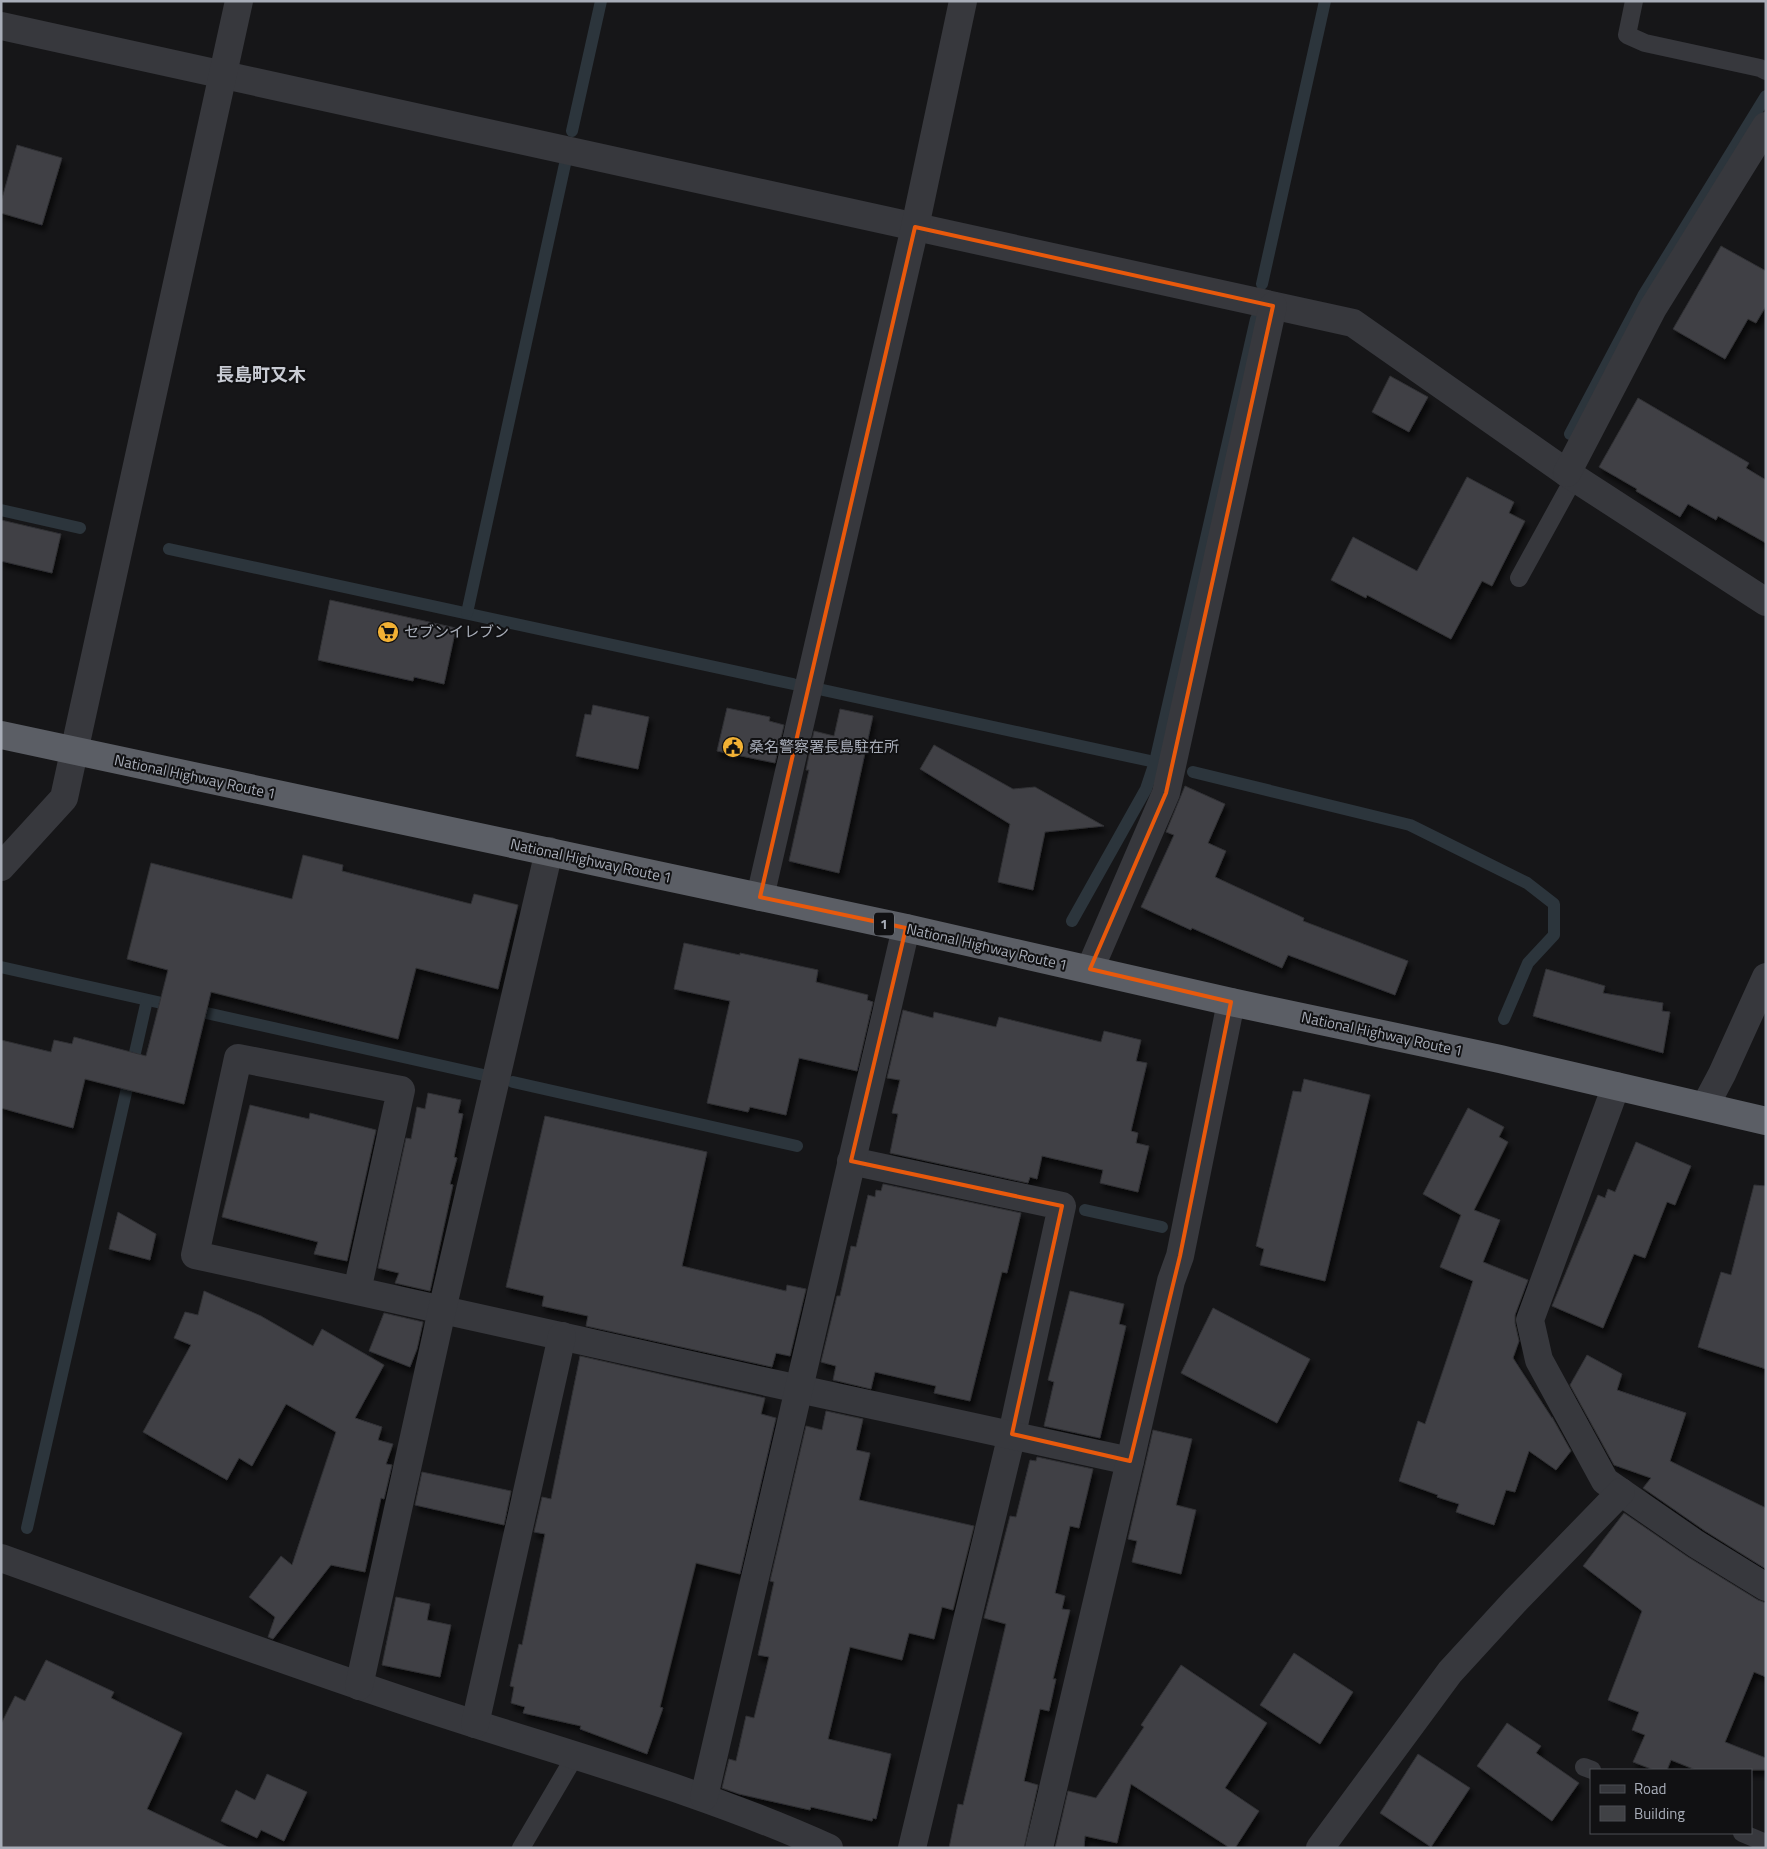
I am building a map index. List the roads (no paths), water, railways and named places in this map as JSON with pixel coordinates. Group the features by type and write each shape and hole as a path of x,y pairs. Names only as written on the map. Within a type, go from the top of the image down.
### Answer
{"highway":[{"name":"National Highway Route 1","path":"1,735 906,928 1766,1121"}],"street":[{"path":"1,867 64,798 240,1"},
{"path":"760,898 915,227 964,1"},
{"path":"1,26 1354,323 1571,475 1766,602"},
{"path":"1571,475 1653,308 1766,126"},
{"path":"1090,970 1166,793 1273,306"},
{"path":"359,1686 442,1310 549,852"},
{"path":"704,1798 906,928"},
{"path":"1705,1106 1722,1074 1766,977"},
{"path":"1039,1848 1171,1281 1180,1256 1231,1002"},
{"path":"357,1291 401,1090 238,1058 195,1255 442,1310 562,1336 799,1389 1012,1434 1130,1461"},
{"path":"1616,1086 1530,1320 1539,1360 1606,1481 1696,1544 1766,1587"},
{"path":"851,1160 1062,1206 1012,1434 912,1848"},
{"path":"475,1724 562,1336"},
{"path":"1320,1848 1450,1672 1516,1600 1621,1492"},
{"path":"1,1558 359,1686 704,1798 791,1831 829,1848"}],"lane":[{"path":"1634,1 1627,35 1645,43 1760,68 1766,72"},
{"path":"1518,578 1571,475"},
{"path":"521,1848 575,1756"},
{"path":"1744,1834 1766,1843"}],"waterway":[{"path":"572,131 601,1"},
{"path":"1262,284 1325,1"},
{"path":"1570,434 1643,296 1766,96"},
{"path":"467,613 565,164"},
{"path":"1072,921 1146,789 1155,762 1256,319"},
{"path":"1,510 80,528"},
{"path":"169,549 793,684"},
{"path":"823,690 1155,762"},
{"path":"1193,772 1410,825 1527,883 1554,904 1554,935 1528,963 1504,1019"},
{"path":"1,967 488,1076"},
{"path":"27,1528 147,1000"},
{"path":"513,1082 797,1146"},
{"path":"1085,1210 1162,1227"}],"place":[{"name":"セブンイレブン","path":"388,632"},
{"name":"桑名警察署長島駐在所","path":"733,747"}],"district":[{"name":"長島町又木","path":"261,375"}]}
